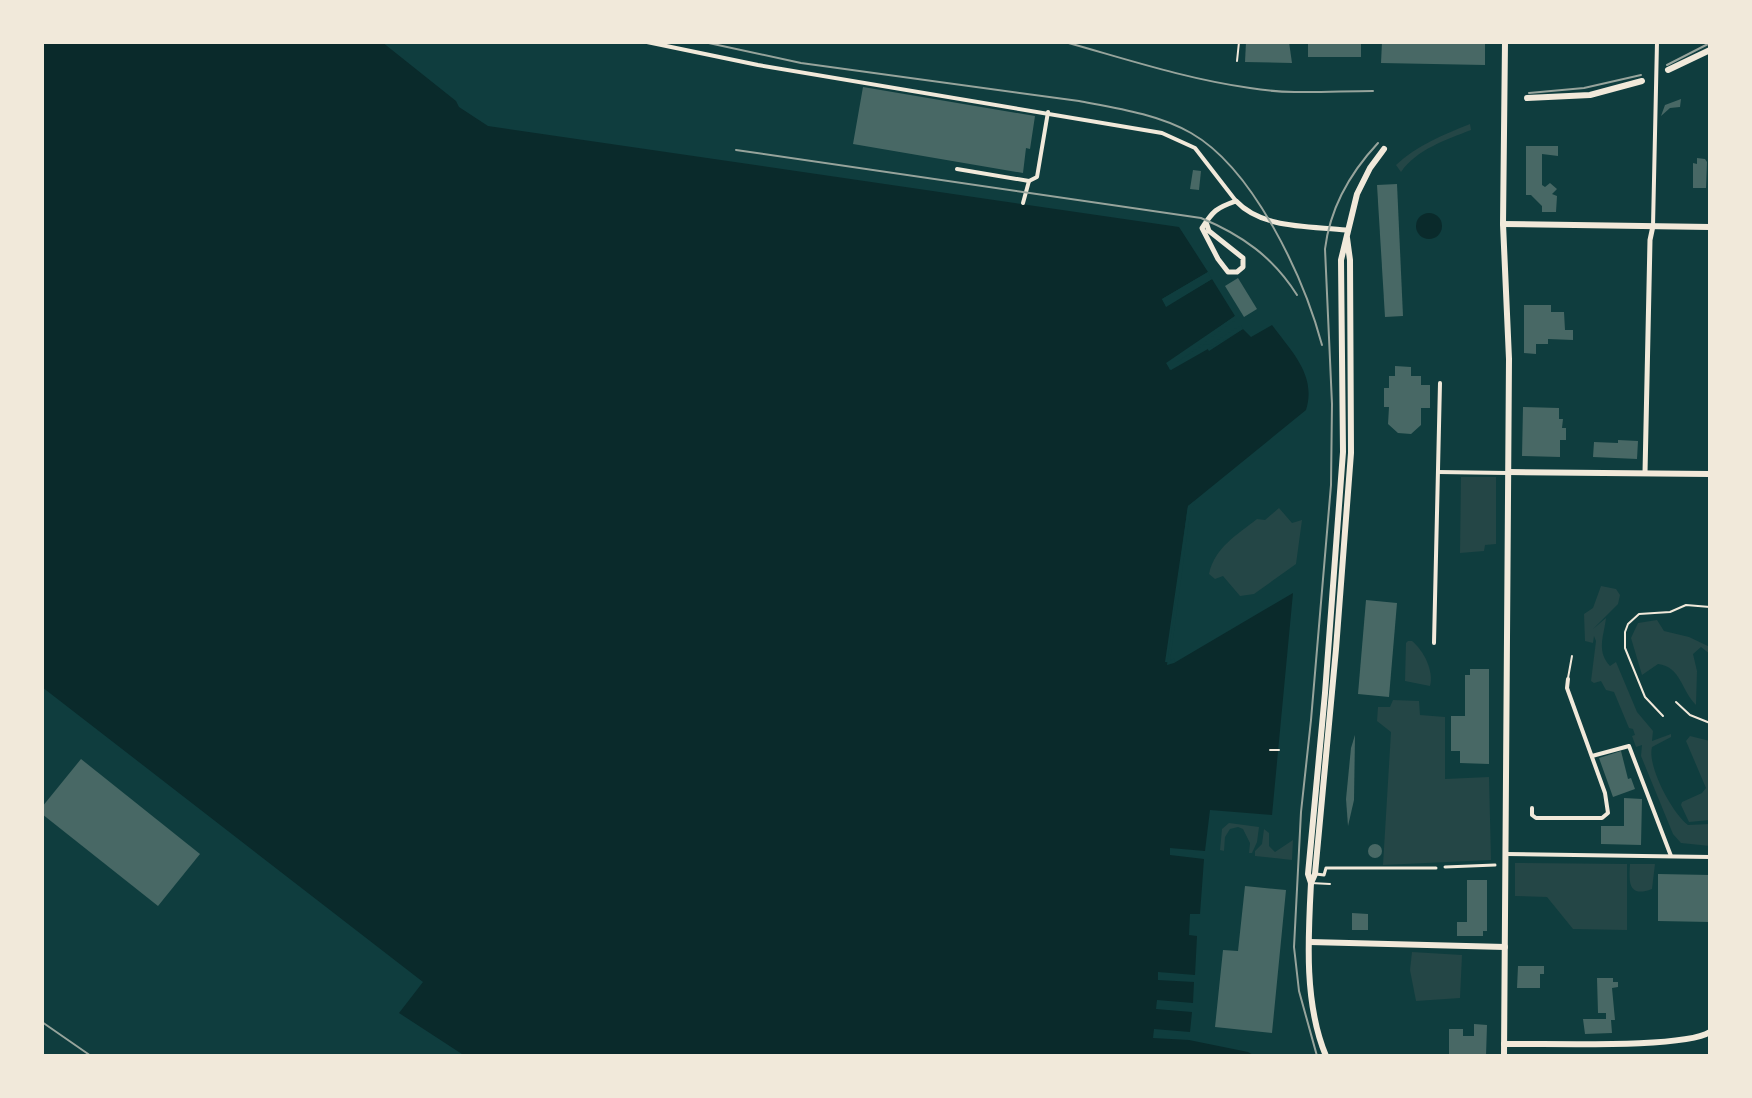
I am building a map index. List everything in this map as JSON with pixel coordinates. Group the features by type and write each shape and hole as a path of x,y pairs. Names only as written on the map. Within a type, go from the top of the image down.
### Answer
{"main road":[{"path":"1504,1056 1509,472 1508,322 1503,224 1505,42"},
{"path":"1668,70 1710,50"},
{"path":"1527,98 1590,95 1642,81"},
{"path":"1326,1056 1312,993 1311,874 1343,452 1341,260 1346,230 1361,183 1384,149"},
{"path":"1503,224 1710,227"},
{"path":"1509,472 1710,474"},
{"path":"1310,942 1505,947"},
{"path":"1504,1044 1616,1043 1707,1035"}],"street":[{"path":"647,42 758,65 1162,133 1183,140 1201,153 1236,201 1250,214 1267,220 1346,230"},
{"path":"1645,473 1657,42"},
{"path":"957,169 1029,181 1037,177 1048,112"},
{"path":"1023,203 1029,181"},
{"path":"1206,222 1209,231 1243,258 1240,270 1228,272 1223,267 1202,228 1209,215 1236,201"},
{"path":"1434,643 1440,383"},
{"path":"1438,472 1509,472"},
{"path":"1532,808 1532,815 1536,818 1602,818 1607,815 1609,805 1567,688 1568,679"},
{"path":"1592,756 1629,746 1671,856"},
{"path":"1506,854 1710,857"},
{"path":"1445,867 1495,865"},
{"path":"1311,874 1324,875 1326,868 1436,868"}],"lane":[{"path":"1237,61 1239,42"},
{"path":"1663,716 1645,697 1625,648 1628,624 1639,614 1670,612 1686,605 1710,607"},
{"path":"1568,679 1572,656"},
{"path":"1676,702 1690,715 1710,723"},
{"path":"1311,883 1330,884"}],"path":[{"path":"1270,750 1279,750"}],"shaded area":[{"path":"42,42 382,42 456,101 459,107 488,126 1179,227 1208,272 1162,299 1166,306 1212,279 1235,316 1167,364 1170,370 1207,348 1209,351 1243,329 1251,337 1272,325 1300,364 1308,386 1306,410 1188,506 1165,662 1174,663 1293,593 1272,815 1210,810 1205,851 1170,848 1170,855 1204,859 1200,914 1190,914 1189,935 1197,936 1195,975 1158,972 1158,980 1194,982 1193,1003 1157,1000 1156,1009 1192,1012 1190,1032 1154,1029 1153,1038 1189,1040 1255,1056 465,1056 399,1013 423,982 42,687"},
{"path":"1470,124 1471,130 1424,151 1401,172 1396,165 1422,146"},
{"path":"1429,213 1438,217 1442,226 1438,235 1429,239 1420,235 1416,226 1420,217"},
{"path":"1461,477 1496,477 1496,544 1485,545 1484,551 1460,553"},
{"path":"1279,508 1292,523 1302,520 1296,564 1254,594 1240,596 1223,576 1215,579 1209,574 1212,565 1216,556 1235,536 1257,519 1265,520"},
{"path":"1601,586 1616,589 1620,595 1618,604 1593,629 1606,618 1603,655 1610,666 1616,662 1637,712 1653,731 1652,741 1671,734 1671,737 1652,747 1653,766 1662,789 1682,819 1688,825 1710,824 1710,846 1681,843 1673,834 1641,756 1642,745 1636,747 1633,729 1629,728 1614,692 1606,690 1601,681 1591,681 1596,641 1594,636 1593,643 1585,641 1584,614 1593,608"},
{"path":"1657,620 1664,631 1689,637 1710,647 1710,654 1701,647 1693,654 1697,671 1696,705 1676,674 1666,666 1658,664 1642,675 1631,638 1638,623"},
{"path":"1408,641 1416,645 1427,662 1431,674 1430,686 1405,681"},
{"path":"1393,700 1419,701 1420,715 1445,717 1445,779 1489,777 1491,860 1383,865 1391,732 1377,721 1378,707 1390,707"},
{"path":"1690,736 1710,741 1710,820 1689,822 1681,805 1706,788 1686,741"},
{"path":"1229,823 1259,827 1252,853 1249,853 1250,843 1243,829 1238,827 1230,829 1225,837 1224,851 1220,850 1222,829"},
{"path":"1264,829 1269,833 1269,846 1275,852 1293,840 1292,860 1255,856 1255,851 1262,844"},
{"path":"1515,863 1627,864 1627,930 1573,929 1547,897 1515,896"},
{"path":"1630,864 1655,864 1652,889 1634,890 1630,882"},
{"path":"1412,952 1462,955 1460,998 1416,1001 1410,970"}],"pier":[{"path":"1208,272 1212,279 1166,307 1162,299"},
{"path":"1235,316 1237,319 1177,362 1241,325 1243,329 1171,370 1166,363"},
{"path":"1196,500 1190,513 1170,661 1175,658 1174,663 1167,665 1188,506"}],"building":[{"path":"1246,42 1289,42 1292,63 1245,62"},
{"path":"1308,42 1361,42 1361,57 1308,57"},
{"path":"1382,42 1485,42 1485,65 1381,63"},
{"path":"863,87 1035,116 1023,173 853,144"},
{"path":"1681,99 1680,107 1670,108 1661,116 1665,105"},
{"path":"1526,146 1558,146 1558,156 1542,154 1542,185 1545,187 1550,183 1557,189 1552,194 1557,196 1556,212 1542,212 1542,206 1531,195 1526,195"},
{"path":"1697,158 1707,162 1706,188 1693,188 1693,163 1697,164"},
{"path":"1193,170 1201,171 1199,190 1190,189"},
{"path":"1397,184 1403,316 1385,317 1377,185"},
{"path":"1238,278 1257,309 1244,317 1225,286"},
{"path":"1524,305 1551,305 1551,312 1564,312 1565,330 1573,330 1573,340 1548,339 1548,344 1536,344 1536,354 1524,353"},
{"path":"1395,366 1411,367 1411,376 1421,376 1421,385 1430,385 1430,408 1421,408 1421,425 1411,434 1398,433 1388,424 1389,407 1384,407 1384,388 1389,388 1389,376 1395,376"},
{"path":"1523,407 1559,408 1562,428 1566,428 1566,440 1560,440 1560,457 1522,456"},
{"path":"1618,440 1638,441 1637,459 1593,457 1594,442 1618,443"},
{"path":"1366,600 1397,603 1389,697 1358,694"},
{"path":"1470,669 1489,669 1489,764 1460,763 1460,751 1451,751 1451,716 1465,716 1465,675 1470,675"},
{"path":"1355,735 1354,800 1348,826 1346,799"},
{"path":"1621,751 1628,779 1631,778 1635,789 1613,797 1599,758"},
{"path":"81,759 200,854 158,906 42,814 42,807"},
{"path":"1624,798 1642,799 1641,845 1601,844 1601,826 1624,826"},
{"path":"1375,844 1382,851 1375,858 1368,851"},
{"path":"1658,874 1710,875 1710,922 1658,921"},
{"path":"1467,880 1487,880 1487,931 1483,931 1483,936 1457,936 1457,922 1467,922"},
{"path":"1245,886 1286,890 1272,1033 1215,1027 1223,950 1238,951"},
{"path":"1352,913 1368,914 1368,930 1352,930"},
{"path":"1518,966 1544,966 1544,974 1540,974 1540,988 1517,988"},
{"path":"1597,978 1613,978 1613,982 1618,982 1618,987 1612,988 1615,1020 1611,1020 1612,1033 1585,1034 1583,1019 1606,1019 1606,1013 1598,1013"},
{"path":"1474,1024 1487,1025 1486,1056 1449,1056 1449,1029 1463,1029 1463,1036 1474,1036"}],"railway":[{"path":"704,42 801,63 1079,101 1136,112 1178,126 1214,150 1236,172 1255,198 1289,258 1322,345"},
{"path":"1065,42 1179,74 1250,88 1296,92 1373,91"},
{"path":"1667,65 1710,43"},
{"path":"1529,93 1584,88 1641,75"},
{"path":"1317,1056 1299,991 1294,947 1301,812 1331,485 1332,404 1325,249 1331,219 1343,192 1378,143"},
{"path":"736,150 1201,218 1230,232 1267,258 1297,295"},
{"path":"42,1022 91,1056"}]}
